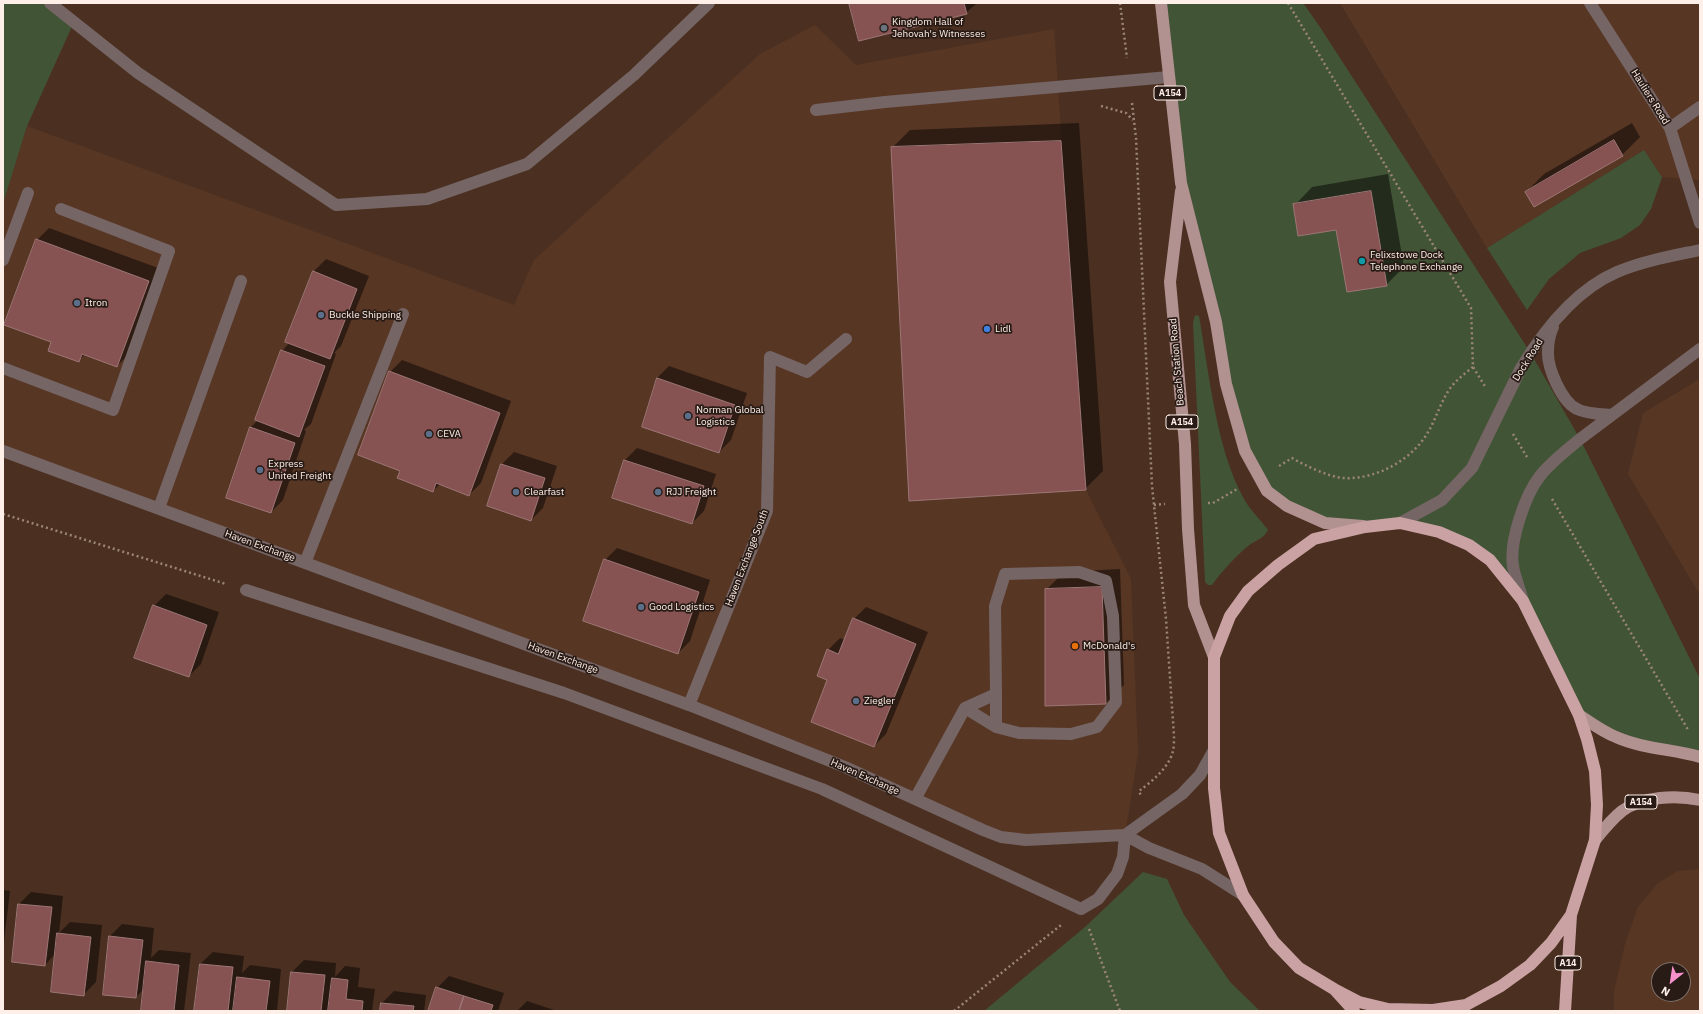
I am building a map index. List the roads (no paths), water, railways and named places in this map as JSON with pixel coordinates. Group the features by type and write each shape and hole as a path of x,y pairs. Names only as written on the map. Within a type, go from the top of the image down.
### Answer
{"highway":[{"path":"1400,523 1439,532 1469,544 1490,560 1523,601 1579,715 1587,738 1595,771 1597,805 1595,840 1571,915 1551,943 1530,965 1501,986 1466,1005 1433,1010 1388,1009 1359,1002 1299,968 1274,942 1242,895 1219,833 1214,788 1214,657 1230,616 1253,586 1278,565 1314,539 1365,527 1400,523"},
{"name":"A14","path":"1565,1011 1571,915"},
{"path":"1334,989 1354,1011"}],"main road":[{"name":"Beach Station Road","path":"1161,3 1181,183 1216,322 1226,384 1245,451 1267,491 1286,506 1325,523 1365,527"},
{"name":"Beach Station Road","path":"1181,183 1170,282 1185,444 1187,504 1194,605 1214,657"},
{"path":"1579,715 1616,738 1647,746 1695,755"},
{"name":"A154","path":"1595,840 1610,822 1623,810 1644,801 1666,796 1700,800"}],"street":[{"path":"50,3 138,73 336,204 427,200 527,164 634,75 709,3"},
{"name":"Hauliers Road","path":"1590,3 1670,128 1700,223"},
{"path":"816,110 885,102 1169,78"},
{"path":"1670,128 1700,107"},
{"path":"3,260 28,193"},
{"path":"3,368 113,410 169,251 61,209"},
{"name":"Dock Road","path":"1400,523 1442,500 1472,468 1527,358 1556,320 1583,291 1617,272 1662,258 1700,250"},
{"path":"159,508 242,282"},
{"path":"306,563 403,314"},
{"path":"1556,320 1551,331 1548,352 1551,368 1558,387 1567,400 1577,409 1590,413 1611,415"},
{"name":"Haven Exchange South","path":"689,705 767,511 770,356 807,372 846,339"},
{"path":"1523,601 1513,564 1515,531 1526,501 1539,477 1562,454 1611,415 1700,349"},
{"name":"Haven Exchange","path":"3,450 689,705 846,767 1001,837 1026,840 1126,834"},
{"path":"965,708 996,727 1019,733 1071,734 1097,727 1116,702 1113,616 1106,581 1079,572 1005,574 995,606 996,727"},
{"path":"246,590 564,693 822,790 1081,909 1098,899 1117,874 1123,857 1126,834 1182,794 1200,775 1214,750"},
{"path":"915,799 965,708 996,694"},
{"path":"1126,834 1149,848 1202,869 1242,895"}],"place":[{"name":"Kingdom Hall of Jehovah's Witnesses","path":"884,28"},
{"name":"Felixstowe Dock Telephone Exchange","path":"1362,261"},
{"name":"Itron","path":"77,303"},
{"name":"Buckle Shipping","path":"321,315"},
{"name":"Lidl","path":"987,329"},
{"name":"Norman Global Logistics","path":"688,416"},
{"name":"CEVA","path":"429,434"},
{"name":"Express United Freight","path":"260,470"},
{"name":"Clearfast","path":"516,492"},
{"name":"RJJ Freight","path":"658,492"},
{"name":"Good Logistics","path":"641,607"},
{"name":"McDonald's","path":"1075,646"},
{"name":"Ziegler","path":"856,701"}]}
